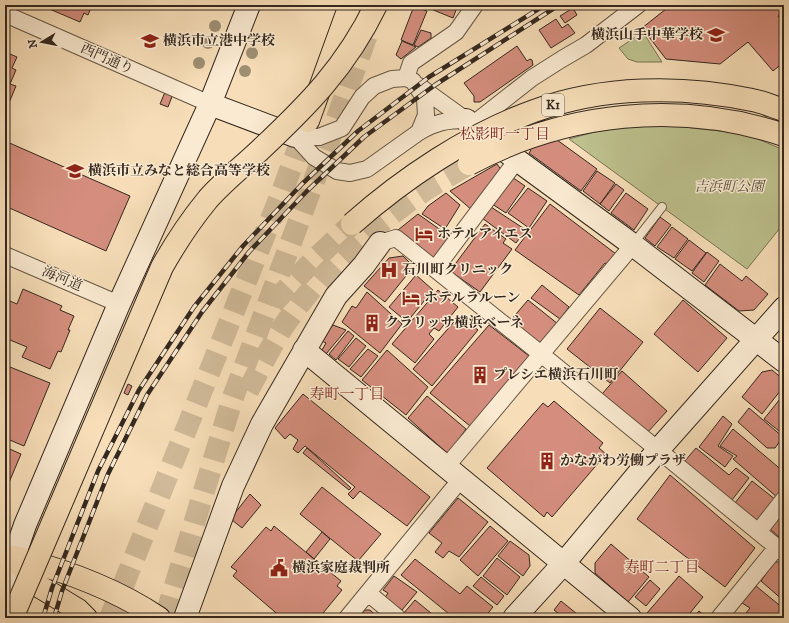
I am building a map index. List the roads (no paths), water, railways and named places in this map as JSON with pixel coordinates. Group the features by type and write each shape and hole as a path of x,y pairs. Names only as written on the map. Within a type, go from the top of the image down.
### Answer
{"main road":[{"path":"302,129 350,5"},
{"path":"12,618 162,266 185,228 209,198 293,119 329,80 356,42 376,5"},
{"name":"K1","path":"352,224 392,190 459,147 502,123 535,110 574,99 617,92 650,90 701,92 753,100 784,110"},
{"name":"K1","path":"469,164 489,153 524,139 566,126 610,118 656,114 709,117 764,128 784,134"},
{"path":"10,555 37,585 78,610 86,618"},
{"path":"10,555 52,568 105,588 142,607 159,618"}],"street":[{"path":"5,583 10,555 25,526 119,304 210,104 249,5"},
{"path":"419,132 426,115 425,99 410,80 411,63 456,32 475,5"},
{"path":"302,129 314,157 337,171 350,174 367,169 430,125 442,121 469,122 532,78 586,46 638,5"},
{"name":"西門通り","path":"5,14 210,104"},
{"path":"210,104 302,129 319,137 342,128 362,97 374,86 392,79 410,80 469,122 517,160 633,245 784,361"},
{"path":"326,134 323,139 322,153 327,165"},
{"path":"435,269 517,160"},
{"path":"185,618 233,486 262,424 336,296 364,265 380,244 396,238 781,550 719,618"},
{"path":"347,618 368,593 541,354 633,245"},
{"name":"海河道","path":"5,255 119,304"},
{"path":"514,618 564,563 658,450 784,308"},
{"path":"304,350 630,618"},
{"path":"758,532 784,499"},
{"path":"368,593 398,618"}],"lane":[{"path":"633,245 662,207"}],"tunnel":[{"path":"165,618 232,400 369,29"},
{"path":"110,618 282,192 308,122"},
{"path":"248,391 269,351 296,308 343,256 396,211 421,193 469,164"},
{"path":"273,303 311,263 352,224"}],"railway":[{"path":"43,618 52,588 98,471 139,390 194,307 243,246 302,184 358,131 429,77 545,5"},
{"path":"54,618 62,591 108,474 147,395 202,312 249,252 307,191 364,137 435,85 559,5"}],"place":[{"name":"横浜山手中華学校","path":"716,35"},
{"name":"横浜市立港中学校","path":"150,41"},
{"name":"横浜市立みなと総合高等学校","path":"75,171"},
{"name":"ホテルアイエス","path":"424,234"},
{"name":"石川町クリニック","path":"389,270"},
{"name":"ホテルラルーン","path":"411,298"},
{"name":"クラリッサ横浜ベーネ","path":"372,323"},
{"name":"プレシエ横浜石川町","path":"480,375"},
{"name":"かながわ労働プラザ","path":"547,461"},
{"name":"横浜家庭裁判所","path":"279,568"}],"district":[{"name":"松影町一丁目","path":"505,134"},
{"name":"寿町一丁目","path":"347,394"},
{"name":"寿町二丁目","path":"662,567"}],"park label":[{"name":"吉浜町公園","path":"729,187"}]}
